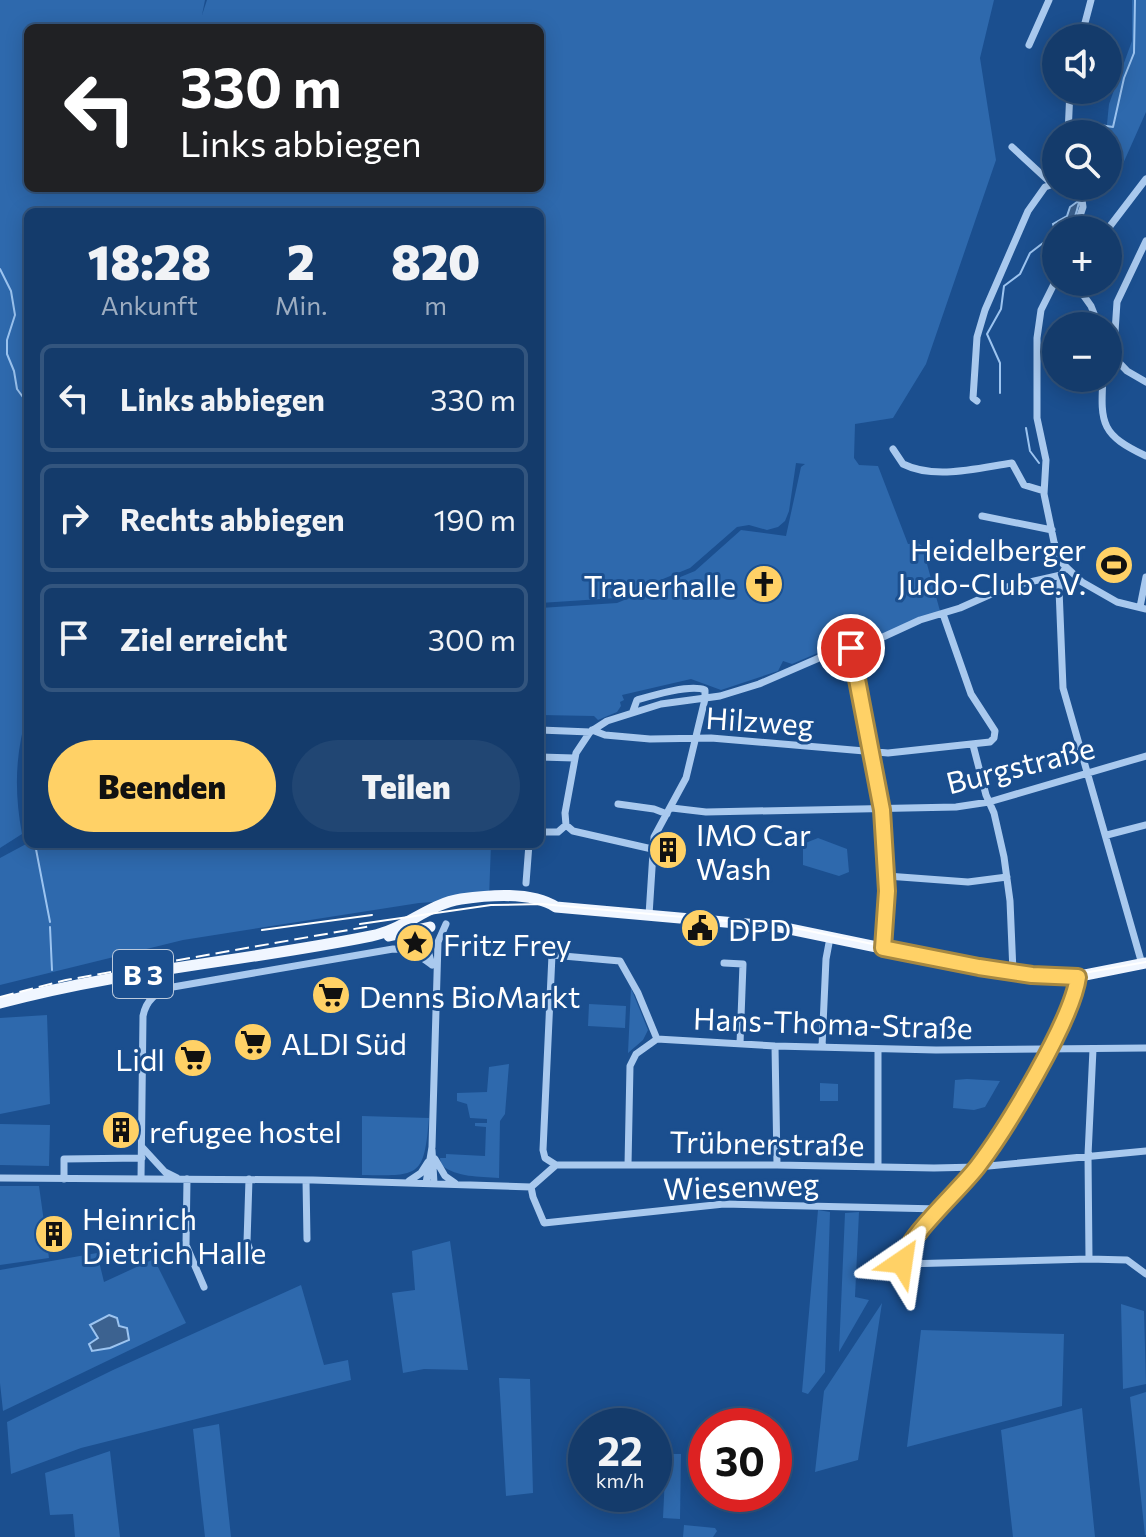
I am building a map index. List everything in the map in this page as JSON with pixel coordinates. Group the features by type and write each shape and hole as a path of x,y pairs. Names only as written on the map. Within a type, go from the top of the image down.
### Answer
{"main road":[{"name":"B 3","path":"376,936 441,904 461,899 520,897 544,901 556,907 780,927 1013,972 1078,976 1144,964"},
{"name":"B 3","path":"0,1003 82,984 425,930 430,916 461,899"}],"street":[{"path":"1029,45 1049,0"},
{"path":"1085,24 1091,0"},
{"path":"1012,147 1042,173"},
{"path":"1118,216 1146,179"},
{"path":"977,401 973,398 976,350 985,310 1028,211 1042,190"},
{"path":"1115,312 1117,302 1146,241"},
{"path":"1048,296 1041,310 1037,338 1037,418 1046,467 1044,491 1058,555 1082,582 1117,602 1143,608 1146,577"},
{"path":"1122,366 1146,382"},
{"path":"1103,392 1102,416 1107,430 1117,441 1146,456"},
{"path":"893,449 903,464 924,470 978,469 1012,463 1024,485 1044,491"},
{"path":"982,516 1052,530"},
{"path":"1066,567 1061,575 1059,623 1063,688 1144,964"},
{"path":"705,699 759,684 819,658 943,614 1016,584 1061,575"},
{"path":"943,614 971,694 995,731 990,742 973,745 997,824 1007,877 1013,972"},
{"path":"851,648 882,810 887,876 883,948"},
{"path":"649,915 652,849 658,827 686,778 705,699 705,690 699,688 637,700 633,711 591,731 574,758 565,813 566,825 573,831 652,849"},
{"name":"Hilzweg","path":"544,730 872,751 903,752 973,745"},
{"name":"Burgstraße","path":"618,804 706,812 941,809 989,802 1146,756"},
{"path":"544,757 574,758"},
{"path":"544,832 558,832 566,825"},
{"path":"1107,835 1146,825"},
{"path":"526,883 529,848"},
{"path":"887,876 963,882 1007,877"},
{"path":"404,924 425,930 438,942"},
{"path":"430,1183 435,983 438,942 446,924"},
{"path":"411,950 425,930"},
{"path":"425,930 435,983"},
{"path":"822,1047 829,943"},
{"path":"141,1179 143,1016 150,999 158,993 173,987 393,949 411,950 432,965"},
{"path":"0,1178 249,1179 531,1187 556,1165 545,1158 543,1150 552,955 620,961 657,1039"},
{"path":"724,963 743,964 740,1044"},
{"path":"1078,976 1076,989 1050,1048 1013,1112 978,1167 910,1246 902,1262 912,1265 1127,1260 1146,1274"},
{"name":"Hans-Thoma-Straße","path":"628,1165 630,1066 636,1054 657,1039 878,1049 1146,1048"},
{"path":"775,1046 777,1165"},
{"path":"878,1049 878,1167"},
{"path":"1089,1259 1088,1155 1093,1049"},
{"path":"142,1146 165,1172 183,1179"},
{"name":"Trübnerstraße","path":"556,1165 978,1167 1146,1151"},
{"path":"64,1179 64,1159 142,1158"},
{"path":"408,1182 421,1173 432,1159"},
{"path":"432,1159 445,1176 457,1184"},
{"path":"183,1179 186,1245 204,1287"},
{"path":"249,1179 247,1242 254,1261"},
{"path":"306,1180 307,1239"},
{"name":"Wiesenweg","path":"531,1187 544,1223 724,1204 940,1209"}],"shaded area":[{"path":"0,0 205,0 202,15 207,0 994,0 980,58 996,160 926,364 893,418 855,424 854,458 859,465 878,466 908,544 918,543 922,546 940,611 872,638 820,652 792,664 783,661 778,671 721,690 691,679 622,695 624,700 620,702 617,712 598,720 594,716 544,715 544,608 617,603 695,571 741,530 786,536 801,467 805,464 796,463 789,511 778,527 767,530 749,525 737,527 690,568 616,598 544,603 544,208 24,208 24,726 17,772 22,834 0,848"},
{"path":"1132,0 1146,0 1146,112 1122,166 1122,120 1107,120 1109,104 1122,104 1122,68 1132,41"},
{"path":"1079,202 1075,216 1067,216 1070,207"},
{"path":"818,838 847,849 849,872 839,876 803,865 803,844"},
{"path":"24,845 24,848 491,848 489,898 419,903 183,940 0,985 0,858"},
{"path":"631,988 648,1030 643,1040 628,1053"},
{"path":"589,1004 626,1006 625,1028 588,1026"},
{"path":"47,1015 50,1104 0,1114 0,1018"},
{"path":"509,1064 505,1114 500,1121 499,1178 468,1176 441,1165 440,1158 446,1158 446,1154 485,1156 486,1127 475,1126 475,1123 487,1123 487,1119 470,1118 467,1104 457,1101 457,1093 487,1092 489,1067"},
{"path":"955,1080 1000,1081 985,1107 974,1110 953,1108"},
{"path":"820,1083 838,1084 838,1101 820,1101"},
{"path":"362,1116 429,1118 425,1152 415,1169 396,1175 362,1175"},
{"path":"0,1124 50,1125 49,1166 0,1165"},
{"path":"0,1186 39,1186 49,1258 0,1265"},
{"path":"818,1210 830,1212 825,1372 808,1394 802,1392"},
{"path":"859,1212 855,1297 869,1300 839,1352 845,1213"},
{"path":"450,1241 468,1370 424,1369 403,1373 392,1293 415,1290 412,1251"},
{"path":"97,1253 104,1282 154,1259 186,1323 3,1411 0,1383 0,1270"},
{"path":"301,1285 324,1365 348,1360 351,1380 81,1448 11,1474 7,1422"},
{"path":"882,1303 858,1460 815,1472 824,1391"},
{"path":"1121,1304 1144,1311 1146,1384 1123,1389"},
{"path":"109,1315 117,1318 119,1326 127,1328 129,1340 92,1351 89,1344 98,1338 90,1325"},
{"path":"921,1330 1064,1334 1062,1406 907,1447"},
{"path":"499,1378 530,1379 533,1493 506,1496"},
{"path":"1146,1392 1146,1535 1145,1535 1130,1397"},
{"path":"1082,1408 1095,1537 1013,1537 1001,1430"},
{"path":"219,1424 231,1537 205,1537 193,1429"},
{"path":"110,1451 120,1537 75,1537 73,1514 50,1515 45,1473"},
{"path":"672,1454 681,1454 680,1519 663,1518 663,1512 672,1512"},
{"path":"684,1525 715,1528 717,1531 713,1537 683,1537"}],"waterway":[{"path":"1115,120 1124,78 1134,53 1135,0"},
{"path":"1000,393 1000,363 987,334 1001,309 1004,286 1020,274 1030,253 1042,244"},
{"path":"0,269 11,291 15,315 7,340 7,354 17,389 24,399"},
{"path":"1026,428 1030,451 1039,463"},
{"path":"24,782 24,810"},
{"path":"36,848 50,922"},
{"path":"50,927 52,970"}],"tram line":[{"path":"360,924 491,905 542,904 790,927 960,962 1033,973 1078,974 1146,962"},
{"path":"262,930 372,915"}],"railway":[{"path":"0,997 66,980 371,926"}],"place":[{"name":"Heidelberger Judo-Club e.V.","path":"1114,565"},
{"name":"Trauerhalle","path":"764,584"},
{"name":"IMO Car Wash","path":"668,850"},
{"name":"DPD","path":"700,928"},
{"name":"Fritz Frey","path":"415,943"},
{"name":"Denns BioMarkt","path":"331,995"},
{"name":"ALDI Süd","path":"253,1042"},
{"name":"Lidl","path":"193,1058"},
{"name":"refugee hostel","path":"121,1130"},
{"name":"Heinrich Dietrich Halle","path":"54,1234"}],"route":[{"path":"851,648 882,810 887,891 883,948 1032,975 1078,976 1076,989 1050,1048 1013,1112 978,1167 930,1220 902,1262"}]}
